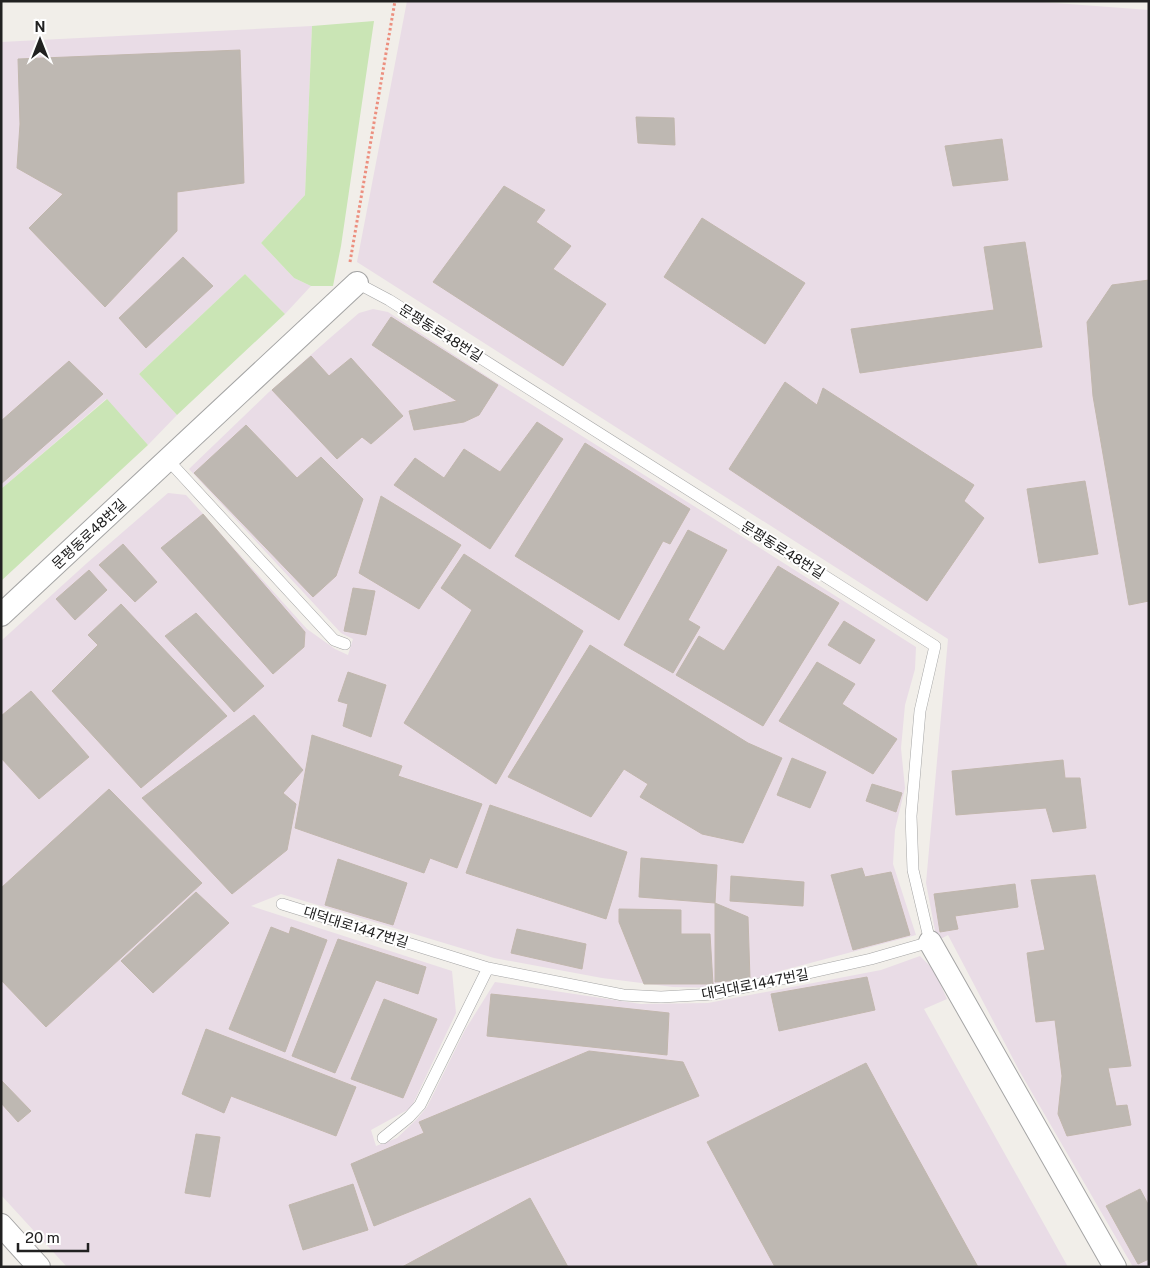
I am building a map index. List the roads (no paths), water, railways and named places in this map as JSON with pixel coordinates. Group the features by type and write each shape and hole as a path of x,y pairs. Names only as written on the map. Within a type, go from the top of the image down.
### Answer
{"street":[{"name":"문평동로48번길","path":"1,616 358,283"},
{"path":"930,942 1115,1267"},
{"path":"1,1225 39,1267"}],"lane":[{"name":"문평동로48번길","path":"358,283 398,305 935,646 920,711 912,816 913,870 930,942"},
{"path":"168,460 334,640 345,644"},
{"name":"대덕대로1447번길","path":"282,904 488,968 623,995 661,997 705,995 751,987 871,959 930,942"},
{"path":"383,1138 409,1117 420,1105 488,968"}]}
